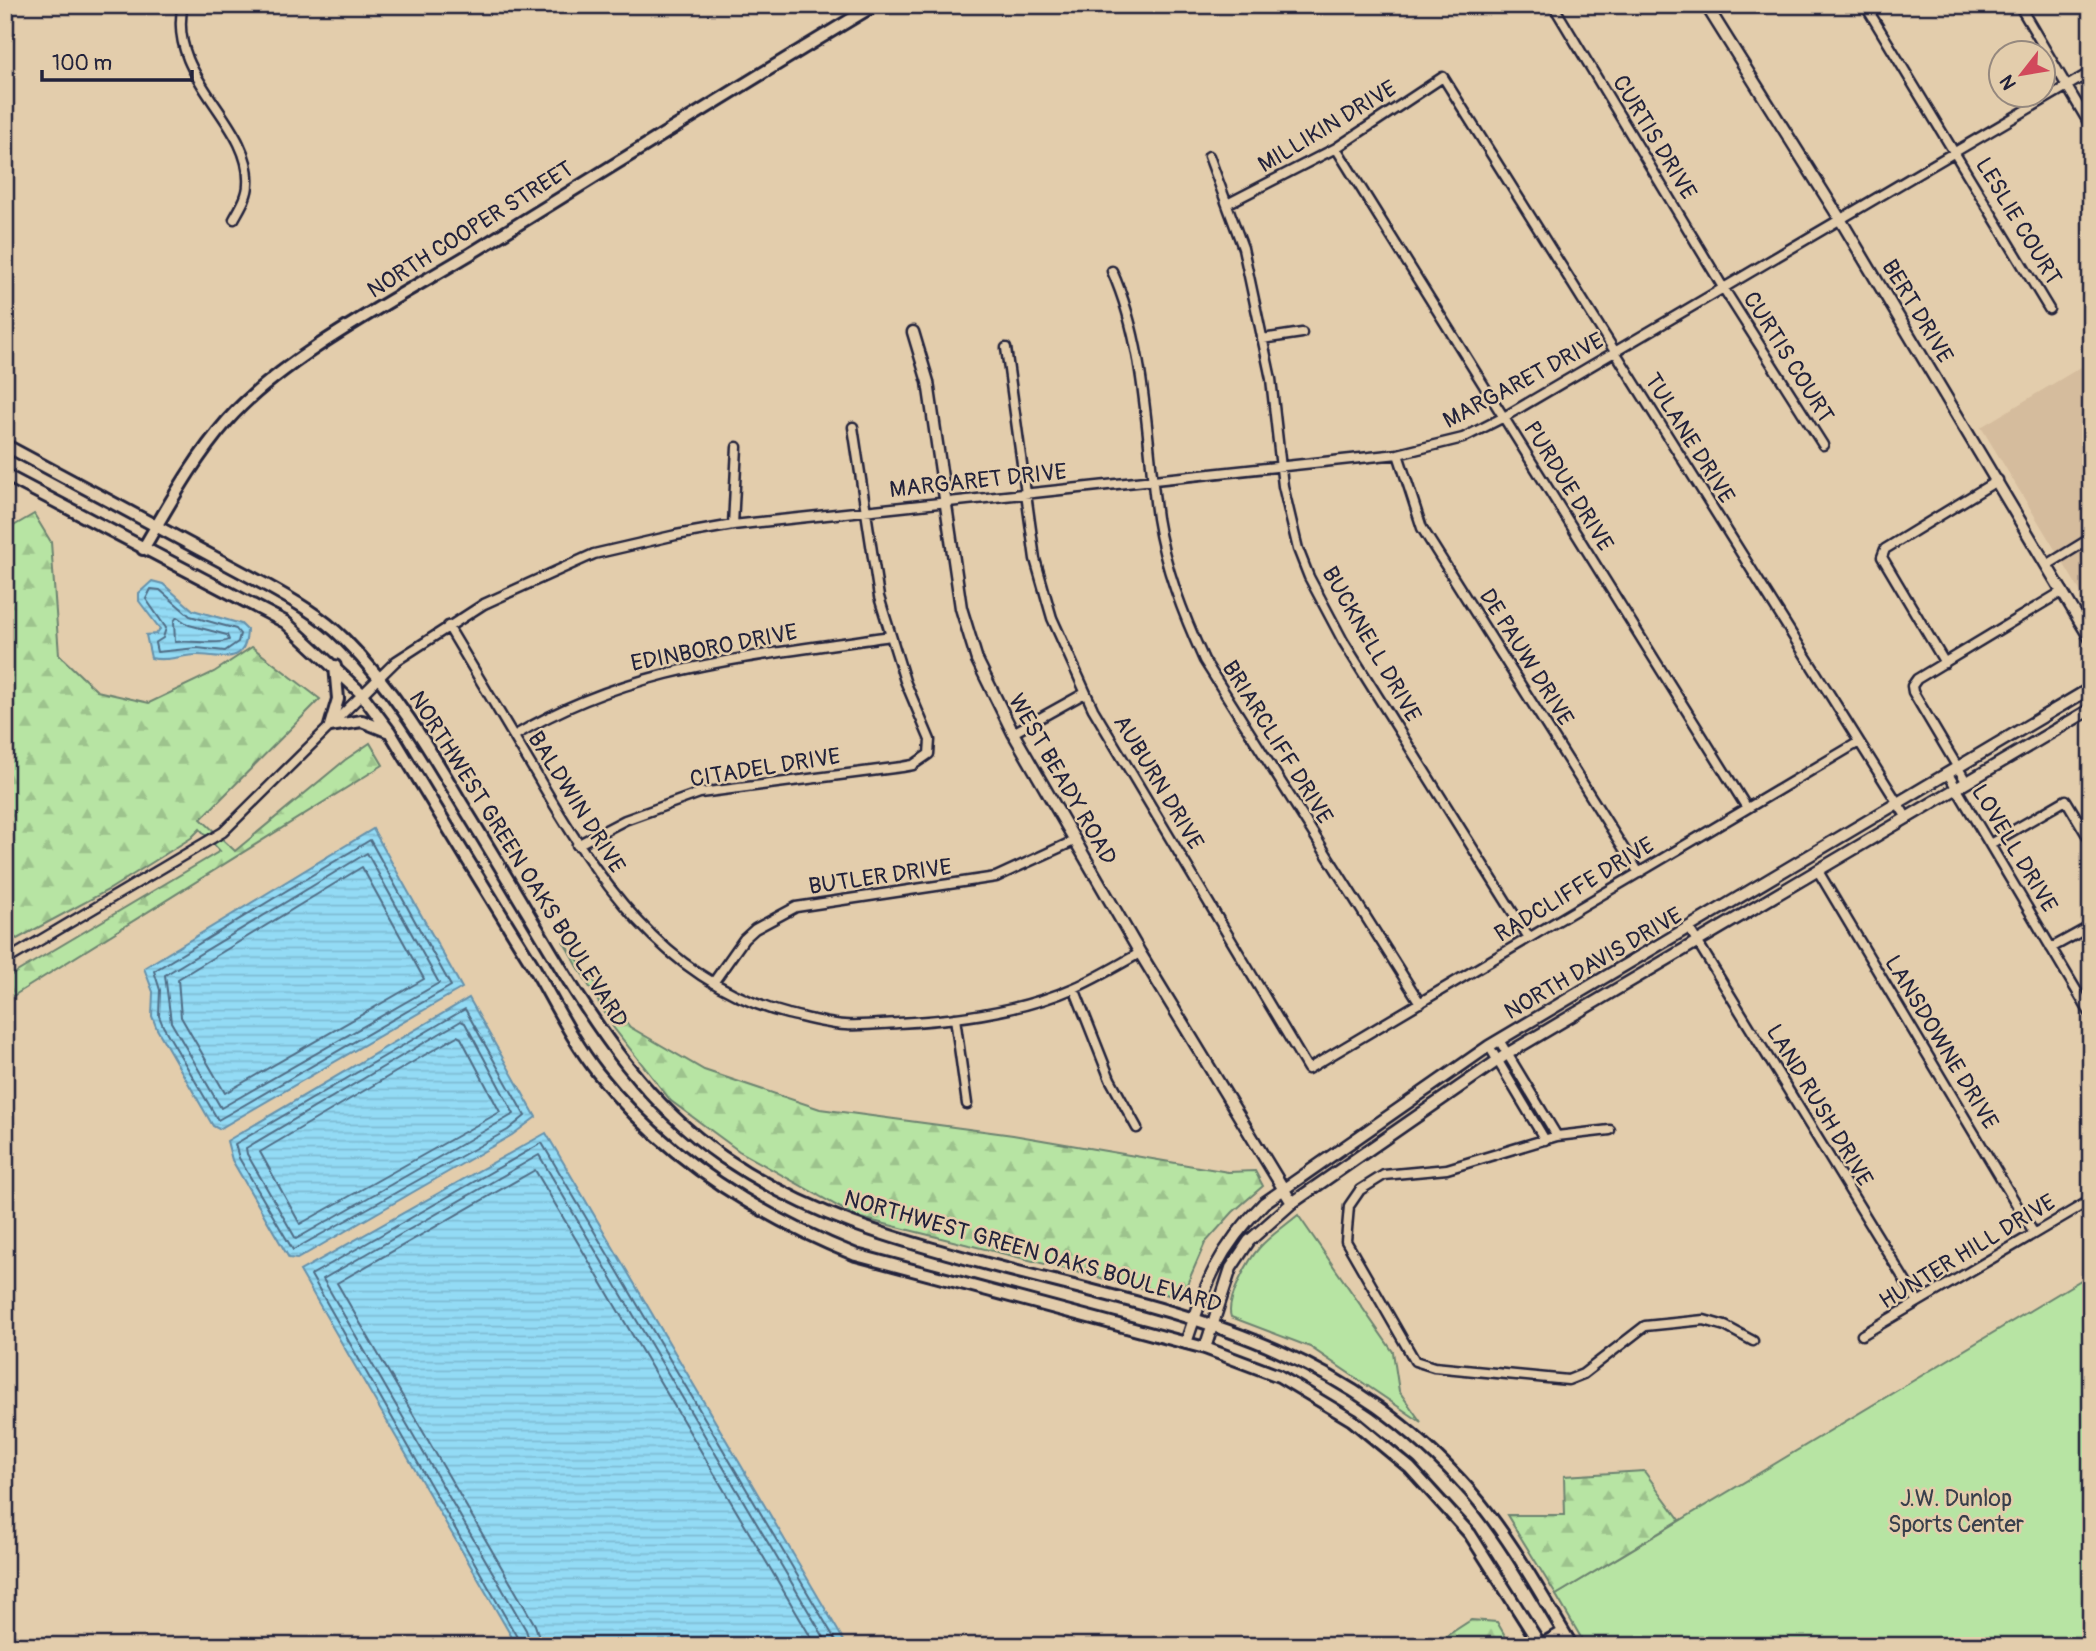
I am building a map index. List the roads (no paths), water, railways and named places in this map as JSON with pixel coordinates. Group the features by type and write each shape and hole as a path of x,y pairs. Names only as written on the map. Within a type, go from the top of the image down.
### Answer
{"main road":[{"name":"NORTH COOPER STREET","path":"143,549 192,467 228,420 311,352 876,5"},
{"name":"NORTHWEST GREEN OAKS BOULEVARD","path":"5,445 307,608 341,637 378,677 416,727 597,1028 656,1102 720,1155 783,1194 858,1228 1213,1323 1315,1366 1399,1423 1439,1458 1497,1526 1572,1646"},
{"name":"NORTHWEST GREEN OAKS BOULEVARD","path":"5,475 285,622 335,666 361,693 390,732 597,1072 648,1126 701,1172 747,1204 791,1227 856,1255 1205,1348 1279,1376 1352,1420 1410,1468 1478,1544 1541,1645"},
{"path":"335,666 338,699 330,726 362,720 390,732"},
{"path":"1541,1645 1563,1632"}],"street":[{"path":"183,5 186,59 245,157 248,186 234,219"},
{"name":"CURTIS DRIVE","path":"1553,5 1724,289"},
{"name":"BERT DRIVE","path":"1706,5 1840,219 2091,640"},
{"name":"LESLIE COURT","path":"1866,5 2049,309"},
{"path":"2019,5 2091,127"},
{"name":"MARGARET DRIVE","path":"5,961 223,832 396,661 484,604 594,554 733,525 1398,454 1463,438 1615,354 2091,72"},
{"name":"MILLIKIN DRIVE","path":"1229,203 1336,148 1443,77"},
{"name":"TULANE DRIVE","path":"1443,77 1907,818"},
{"name":"PURDUE DRIVE","path":"1336,148 1747,808"},
{"name":"BUCKNELL DRIVE","path":"1209,156 1229,203 1243,248 1262,339 1283,486 1298,549 1324,608 1529,938"},
{"name":"BRIARCLIFF DRIVE","path":"1112,271 1131,324 1167,565 1181,608 1204,660 1420,1003"},
{"name":"CURTIS COURT","path":"1724,289 1823,445"},
{"name":"WEST BEADY ROAD","path":"913,332 928,382 961,608 977,660 1013,733 1140,953 1292,1203"},
{"path":"1262,339 1302,333"},
{"name":"AUBURN DRIVE","path":"1006,348 1035,559 1052,618 1085,693 1308,1069"},
{"path":"853,428 879,597 890,636"},
{"path":"733,525 737,447"},
{"name":"DE PAUW DRIVE","path":"1398,454 1422,528 1639,873"},
{"path":"1945,663 1882,557 1885,548 1892,542 1998,480"},
{"path":"2047,565 2091,538"},
{"path":"1967,783 1912,686 1917,679 2063,591"},
{"name":"BALDWIN DRIVE","path":"448,626 577,845 643,930 693,971 713,983 769,1009 844,1025 955,1018 999,1011 1074,988 1140,953"},
{"name":"EDINBORO DRIVE","path":"514,736 577,701 664,672 890,636"},
{"name":"CITADEL DRIVE","path":"577,845 625,820 700,793 902,767 924,758 929,754 930,740 890,636"},
{"name":"NORTH DAVIS DRIVE","path":"1186,1343 1216,1261 1236,1231 1264,1203 1489,1046 2091,688"},
{"path":"1013,733 1085,693"},
{"name":"NORTH DAVIS DRIVE","path":"1205,1348 1231,1268 1243,1250 1275,1216 1292,1203 1507,1054 2091,709"},
{"name":"RADCLIFFE DRIVE","path":"1308,1069 1859,742"},
{"name":"LOVELL DRIVE","path":"1948,774 2091,1015"},
{"path":"1990,844 2066,800 2091,842"},
{"name":"BUTLER DRIVE","path":"713,983 744,939 779,914 796,907 996,877 1076,841"},
{"name":"LANSDOWNE DRIVE","path":"1818,871 2034,1232"},
{"path":"2051,948 2091,926"},
{"name":"LAND RUSH DRIVE","path":"1689,928 1918,1301"},
{"path":"1074,988 1110,1079 1137,1128"},
{"path":"955,1018 967,1104"},
{"path":"1499,1040 1557,1136"},
{"path":"1489,1046 1545,1140"},
{"path":"1610,1130 1557,1136 1447,1169 1384,1175 1360,1190 1349,1206 1346,1241 1415,1360 1434,1367 1568,1380 1583,1374 1645,1326 1704,1320 1726,1326 1753,1341"},
{"name":"HUNTER HILL DRIVE","path":"1862,1335 2091,1200"}],"water":[{"path":"152,581 163,584 193,610 241,624 247,630 242,650 223,657 197,655 151,658 146,635 156,634 160,629 139,601 139,593"},
{"path":"373,829 462,988 219,1129 213,1126 157,1029 152,1016 153,992 144,968"},
{"path":"469,998 536,1117 512,1135 297,1259 289,1258 232,1160 227,1141"},
{"path":"546,1133 847,1646 517,1646 300,1271"}],"park label":[{"name":"J.W. Dunlop Sports Center","path":"1956,1511"}]}
